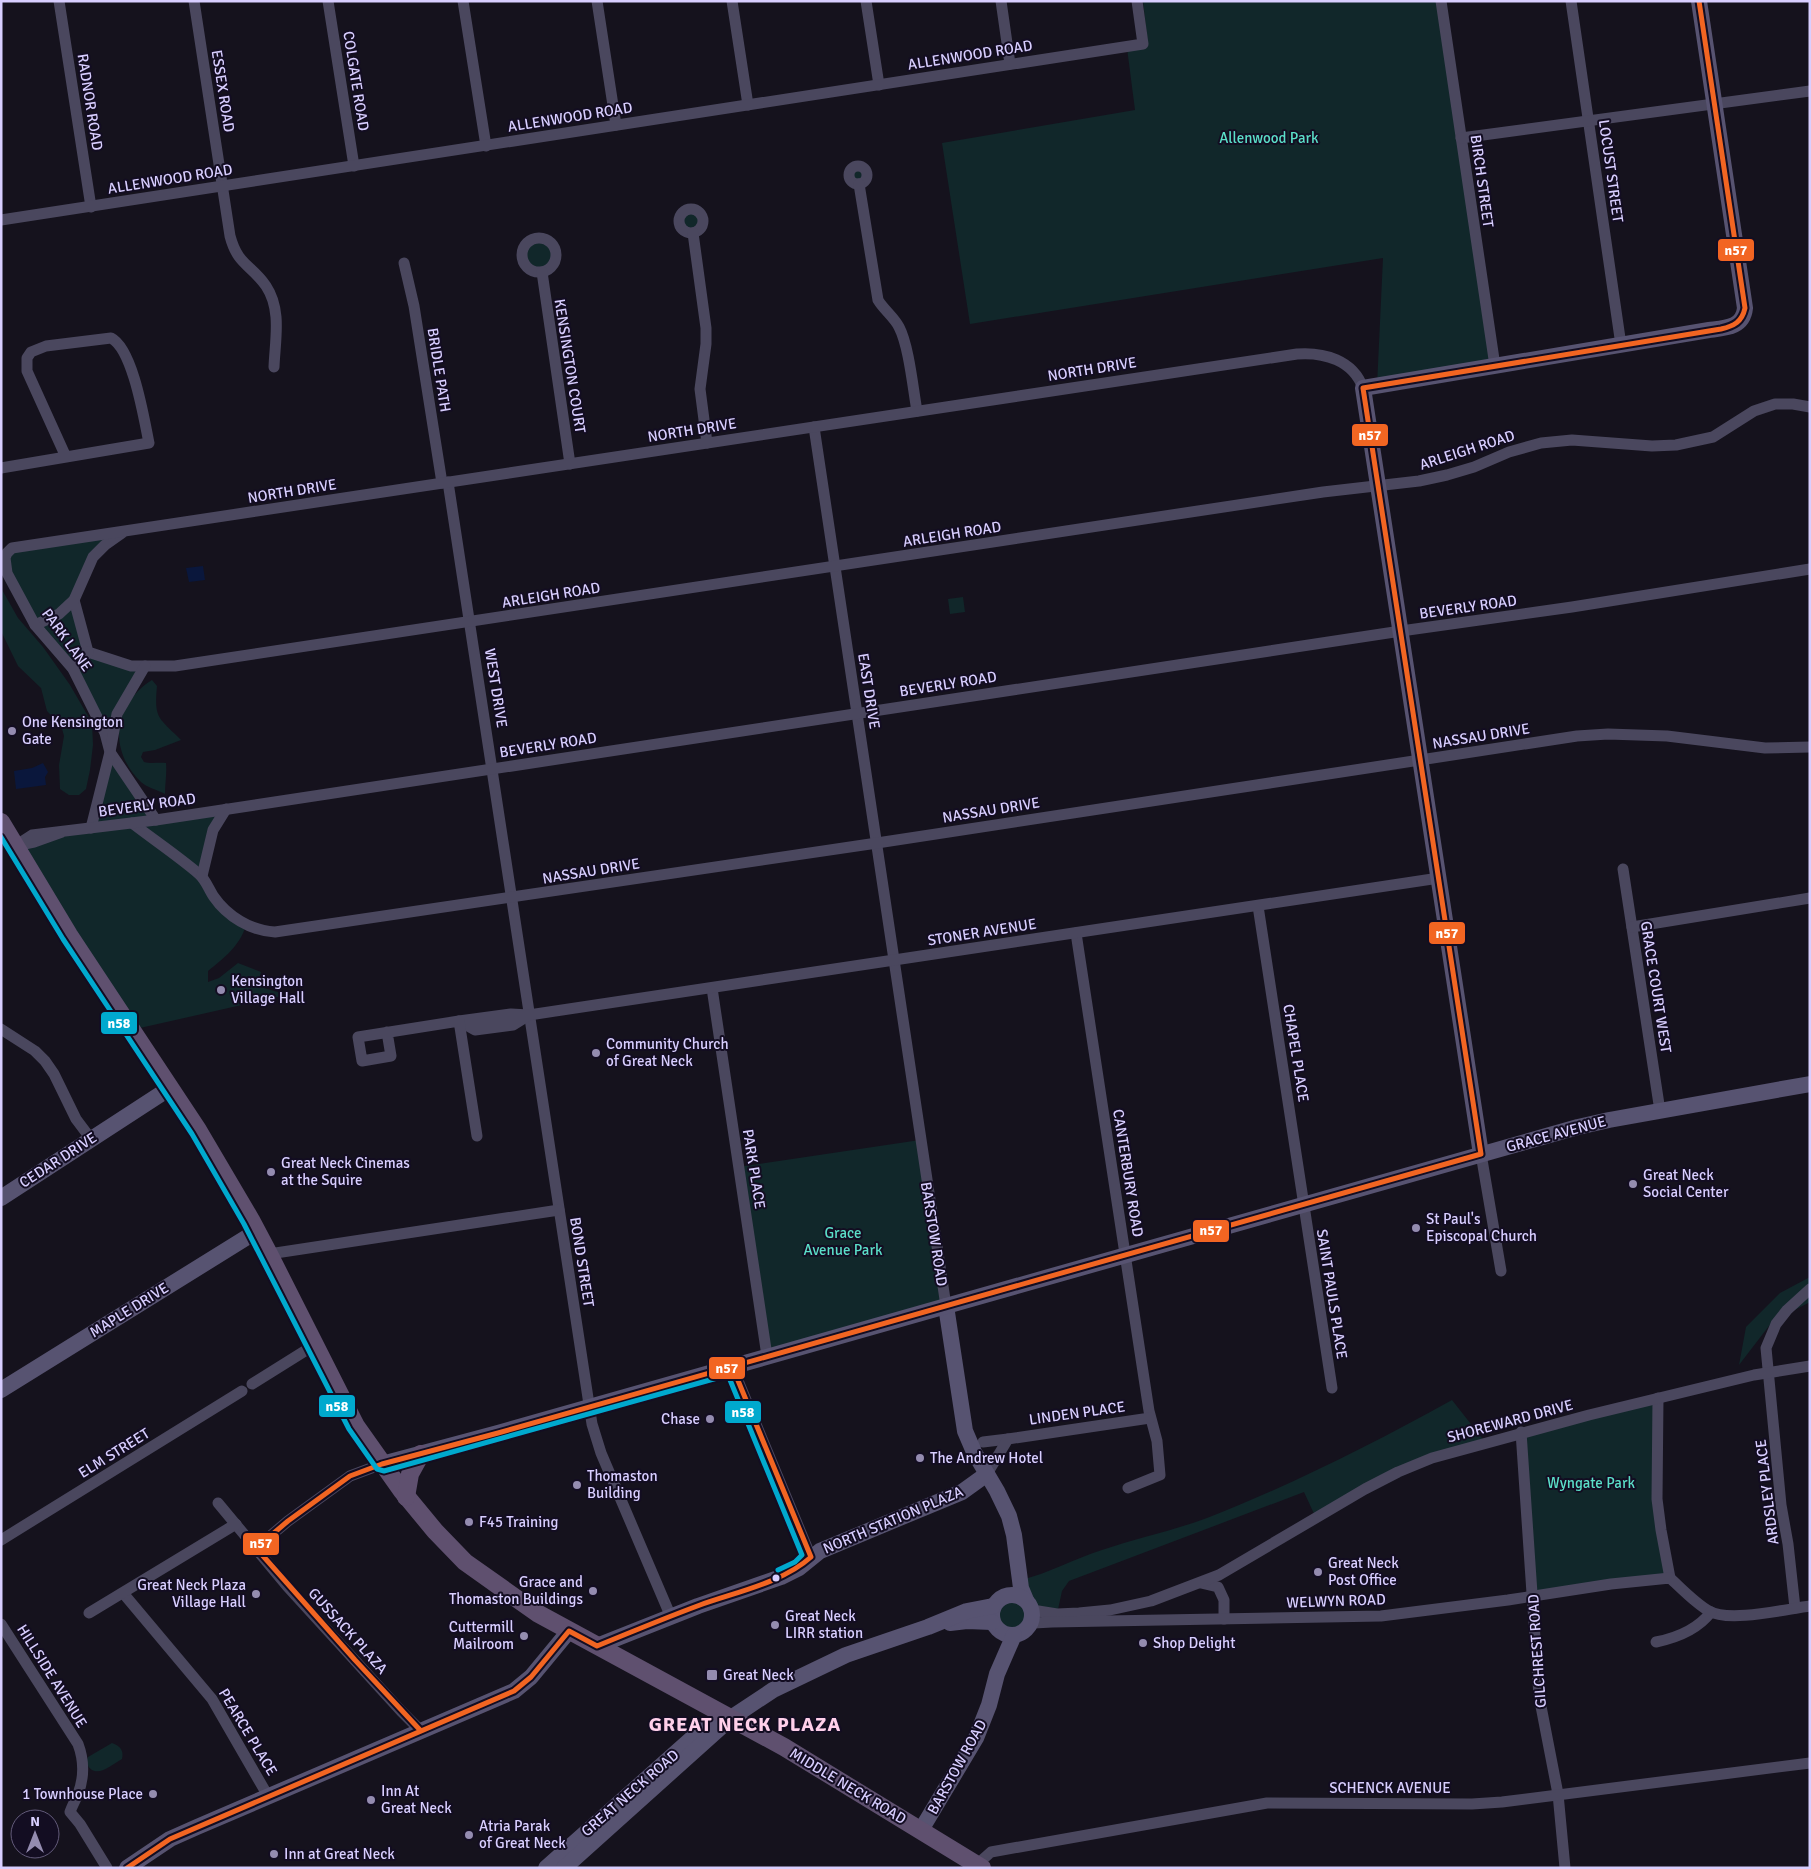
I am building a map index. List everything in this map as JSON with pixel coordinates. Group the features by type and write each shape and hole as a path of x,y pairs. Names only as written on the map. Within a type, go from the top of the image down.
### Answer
{"main road":[{"name":"MIDDLE NECK ROAD","path":"1,822 69,935 198,1130 270,1254 356,1426 406,1497 435,1531 465,1562 537,1613 784,1747 977,1866"},
{"path":"406,1497 410,1474 421,1454"}],"street":[{"name":"RADNOR ROAD","path":"59,1 91,207"},
{"name":"ESSEX ROAD","path":"194,1 230,236 234,251 267,288 275,306 277,335 274,367"},
{"name":"COLGATE ROAD","path":"328,1 354,166"},
{"path":"463,1 486,146"},
{"path":"597,1 616,125"},
{"path":"732,1 748,105"},
{"path":"866,1 879,85"},
{"path":"1001,1 1010,64"},
{"name":"ALLENWOOD ROAD","path":"1,220 1143,44 1137,1"},
{"name":"BIRCH STREET","path":"1441,1 1495,366"},
{"name":"LOCUST STREET","path":"1571,1 1621,345"},
{"path":"1501,1272 1481,1154 1363,388 1726,328 1738,324 1744,316 1745,308 1700,1"},
{"path":"1461,138 1810,90"},
{"path":"859,184 878,300 882,308 898,326 903,337 917,411"},
{"path":"692,233 706,328 706,344 700,389 707,443"},
{"name":"BRIDLE PATH","path":"404,263 414,306 445,482"},
{"name":"KENSINGTON COURT","path":"542,272 570,464"},
{"path":"1,468 149,443 138,393 125,353 118,341 111,338 46,346 31,352 27,358 27,371 66,457"},
{"name":"NORTH DRIVE","path":"12,548 1239,362 1306,354 1330,358 1346,365 1358,375 1363,388"},
{"name":"ARLEIGH ROAD","path":"88,652 131,666 176,666 229,660 1324,492 1419,481 1447,475 1509,452 1542,443 1572,440 1652,446 1676,445 1713,436 1754,411 1775,404 1793,404 1810,407"},
{"name":"EAST DRIVE","path":"814,427 894,960"},
{"name":"WEST DRIVE","path":"445,482 470,622 512,898"},
{"name":"PARK LANE","path":"74,600 93,557 105,545 126,531"},
{"name":"PARK LANE","path":"12,548 5,558 5,568 35,625 73,669 105,732 110,752 156,820"},
{"name":"BEVERLY ROAD","path":"14,846 32,835 156,820 1401,631 1572,607 1810,569"},
{"path":"35,625 59,614 74,600 88,652 73,669"},
{"path":"91,828 110,752 117,714 146,666"},
{"name":"NASSAU DRIVE","path":"132,823 202,876 215,899 225,910 246,925 268,932 282,932 1577,736 1608,734 1667,736 1766,748 1810,747"},
{"path":"202,876 213,830 226,809"},
{"name":"GRACE COURT WEST","path":"1623,868 1660,1111"},
{"name":"STONER AVENUE","path":"387,1032 512,1014 530,1015 1439,878"},
{"name":"BOND STREET","path":"512,898 592,1424 601,1453 671,1617"},
{"path":"1632,927 1810,898"},
{"name":"CHAPEL PLACE","path":"1258,906 1303,1204"},
{"name":"CANTERBURY ROAD","path":"1076,933 1150,1418 1157,1441 1160,1475 1128,1488"},
{"name":"BARSTOW ROAD","path":"894,960 965,1431 974,1452 997,1490 1009,1516 1014,1535 1016,1557 1002,1603 997,1674"},
{"name":"PARK PLACE","path":"712,988 767,1356"},
{"path":"459,1021 477,1136"},
{"path":"1,1029 45,1061 54,1074 76,1120 90,1139"},
{"name":"GRACE AVENUE","path":"382,1464 590,1407 1578,1127 1810,1084"},
{"path":"116,1123 149,1108 170,1089"},
{"name":"CEDAR DRIVE","path":"2,1196 116,1123 141,1097 170,1089"},
{"name":"SAINT PAULS PLACE","path":"1303,1204 1332,1388"},
{"path":"270,1254 559,1210"},
{"name":"MAPLE DRIVE","path":"1,1390 257,1231"},
{"name":"ARDSLEY PLACE","path":"1795,1608 1788,1544 1781,1505 1766,1348 1770,1336 1787,1310 1810,1289"},
{"path":"252,1384 316,1344"},
{"path":"732,1366 811,1557"},
{"name":"SHOREWARD DRIVE","path":"1219,1581 1241,1563 1365,1489 1398,1472 1453,1451 1520,1432 1658,1398 1768,1372 1810,1366"},
{"name":"ELM STREET","path":"1,1540 242,1391"},
{"path":"1658,1398 1657,1500 1670,1578 1711,1612 1721,1615 1736,1616 1810,1606"},
{"name":"LINDEN PLACE","path":"983,1442 1150,1418"},
{"name":"GILCHREST ROAD","path":"1520,1432 1533,1596 1538,1696 1558,1794 1565,1868"},
{"path":"987,1474 1008,1439"},
{"path":"256,1548 288,1521 350,1476 382,1464"},
{"name":"NORTH STATION PLAZA","path":"597,1646 781,1577 799,1568 820,1551 952,1498 987,1474"},
{"name":"GUSSACK PLAZA","path":"218,1503 381,1689 420,1730"},
{"path":"89,1613 236,1524"},
{"name":"WELWYN ROAD","path":"1029,1626 1034,1623 1048,1622 1381,1616 1611,1584 1670,1578"},
{"path":"732,1718 773,1690 802,1675 846,1655 928,1627 967,1610 1002,1603 1029,1605 1057,1614 1110,1610 1151,1601 1200,1583 1219,1581 1224,1600 1224,1619"},
{"name":"PEARCE PLACE","path":"123,1593 212,1699 268,1796"},
{"path":"1009,1595 1015,1595 1029,1605 1032,1616 1029,1626 1022,1633 1014,1636 1002,1633 1002,1603 1009,1595"},
{"path":"1656,1642 1672,1639 1693,1628 1711,1612"},
{"name":"HILLSIDE AVENUE","path":"1,1624 78,1744 82,1756 83,1769 77,1795 72,1803 70,1812 80,1824 107,1868"},
{"path":"127,1868 170,1839 514,1691 531,1677 569,1631"},
{"name":"BARSTOW ROAD","path":"921,1830 976,1738 989,1705 997,1674 1014,1636"},
{"name":"GREAT NECK ROAD","path":"546,1868 707,1724 732,1718"},
{"name":"GREAT NECK ROAD","path":"564,1868 732,1718"},
{"name":"SCHENCK AVENUE","path":"977,1866 991,1852 1267,1803 1472,1804 1502,1802 1810,1763"}],"green space":[{"name":"Allenwood Park","path":"1143,1 1440,1 1495,366 1377,386 1383,258 970,324 942,143 1135,110 1127,48 1148,45"},
{"path":"858,166 864,169 867,175 864,181 858,184 852,181 849,175 852,169"},
{"path":"691,209 699,213 703,221 699,229 691,233 683,229 679,221 683,213"},
{"path":"539,238 551,243 556,255 551,267 539,272 527,267 522,255 527,243"},
{"path":"126,531 105,545 74,600 88,651 145,666 117,714 110,752 92,705 35,625 5,558 7,553"},
{"path":"1,588 18,618 43,647 70,685 92,723 93,745 90,770 86,789 79,795 69,795 60,789 59,765 64,736 61,725 47,711 41,688 18,666 1,631"},
{"path":"963,597 965,612 950,614 948,599"},
{"path":"152,680 157,686 156,705 159,717 181,740 155,750 143,752 141,757 144,762 166,763 165,794 141,782 130,769 123,756 120,742 123,714 129,701"},
{"path":"110,752 156,820 226,809 213,830 206,885 246,925 236,945 208,971 208,982 219,978 238,963 261,972 257,986 281,993 282,996 131,1030 15,846 91,828"},
{"name":"Grace Avenue Park","path":"920,1140 946,1306 767,1356 738,1167"},
{"path":"1810,1277 1810,1302 1772,1322 1739,1365 1746,1327 1780,1293"},
{"name":"Wyngate Park","path":"1658,1398 1657,1500 1670,1578 1533,1596 1521,1432"},
{"path":"1452,1400 1485,1442 1453,1451 1316,1518 1304,1492 1069,1581 1062,1591 1057,1614 1032,1610 1030,1623 1027,1629 1021,1633 1010,1636 1001,1633 995,1626 994,1607 998,1599 1007,1595 1020,1596 1021,1580 1042,1574 1102,1550 1194,1523 1270,1492 1331,1463"},
{"path":"112,1743 121,1749 122,1759 102,1770 93,1771 89,1768 86,1762 88,1757"}],"water":[{"path":"203,566 205,580 189,582 186,568"},
{"path":"43,763 48,772 45,777 46,785 16,789 14,771 32,768"}],"transit line":[{"name":"n57","path":"420,1730 256,1548 288,1521 350,1476 382,1464 498,1433 1481,1154 1363,388 1721,329 1734,325 1740,320 1745,308 1699,1"},
{"name":"n58","path":"1,837 63,939 192,1134 244,1224 349,1429 377,1469 384,1471 728,1375 802,1555 795,1562 778,1570"},
{"name":"n57","path":"127,1868 170,1839 514,1691 531,1677 569,1631 597,1646 700,1605 773,1580 786,1574 811,1557 732,1366"}],"place":[{"name":"One Kensington Gate","path":"12,731"},
{"name":"Kensington Village Hall","path":"221,990"},
{"name":"Community Church of Great Neck","path":"596,1053"},
{"name":"Great Neck Cinemas at the Squire","path":"271,1172"},
{"name":"Great Neck Social Center","path":"1633,1184"},
{"name":"St Paul's Episcopal Church","path":"1416,1228"},
{"name":"Chase","path":"710,1419"},
{"name":"The Andrew Hotel","path":"920,1458"},
{"name":"Thomaston Building","path":"577,1485"},
{"name":"F45 Training","path":"469,1522"},
{"name":"Great Neck Post Office","path":"1318,1572"},
{"name":"Grace and Thomaston Buildings","path":"593,1591"},
{"name":"Great Neck Plaza Village Hall","path":"256,1594"},
{"name":"Great Neck LIRR station","path":"775,1625"},
{"name":"Cuttermill Mailroom","path":"524,1636"},
{"name":"Shop Delight","path":"1143,1643"},
{"name":"Great Neck","path":"712,1675"},
{"name":"1 Townhouse Place","path":"153,1794"},
{"name":"Inn At Great Neck","path":"371,1800"},
{"name":"Atria Parak of Great Neck","path":"469,1835"},
{"name":"Inn at Great Neck","path":"274,1854"}],"district":[{"name":"GREAT NECK PLAZA","path":"745,1724"}]}
